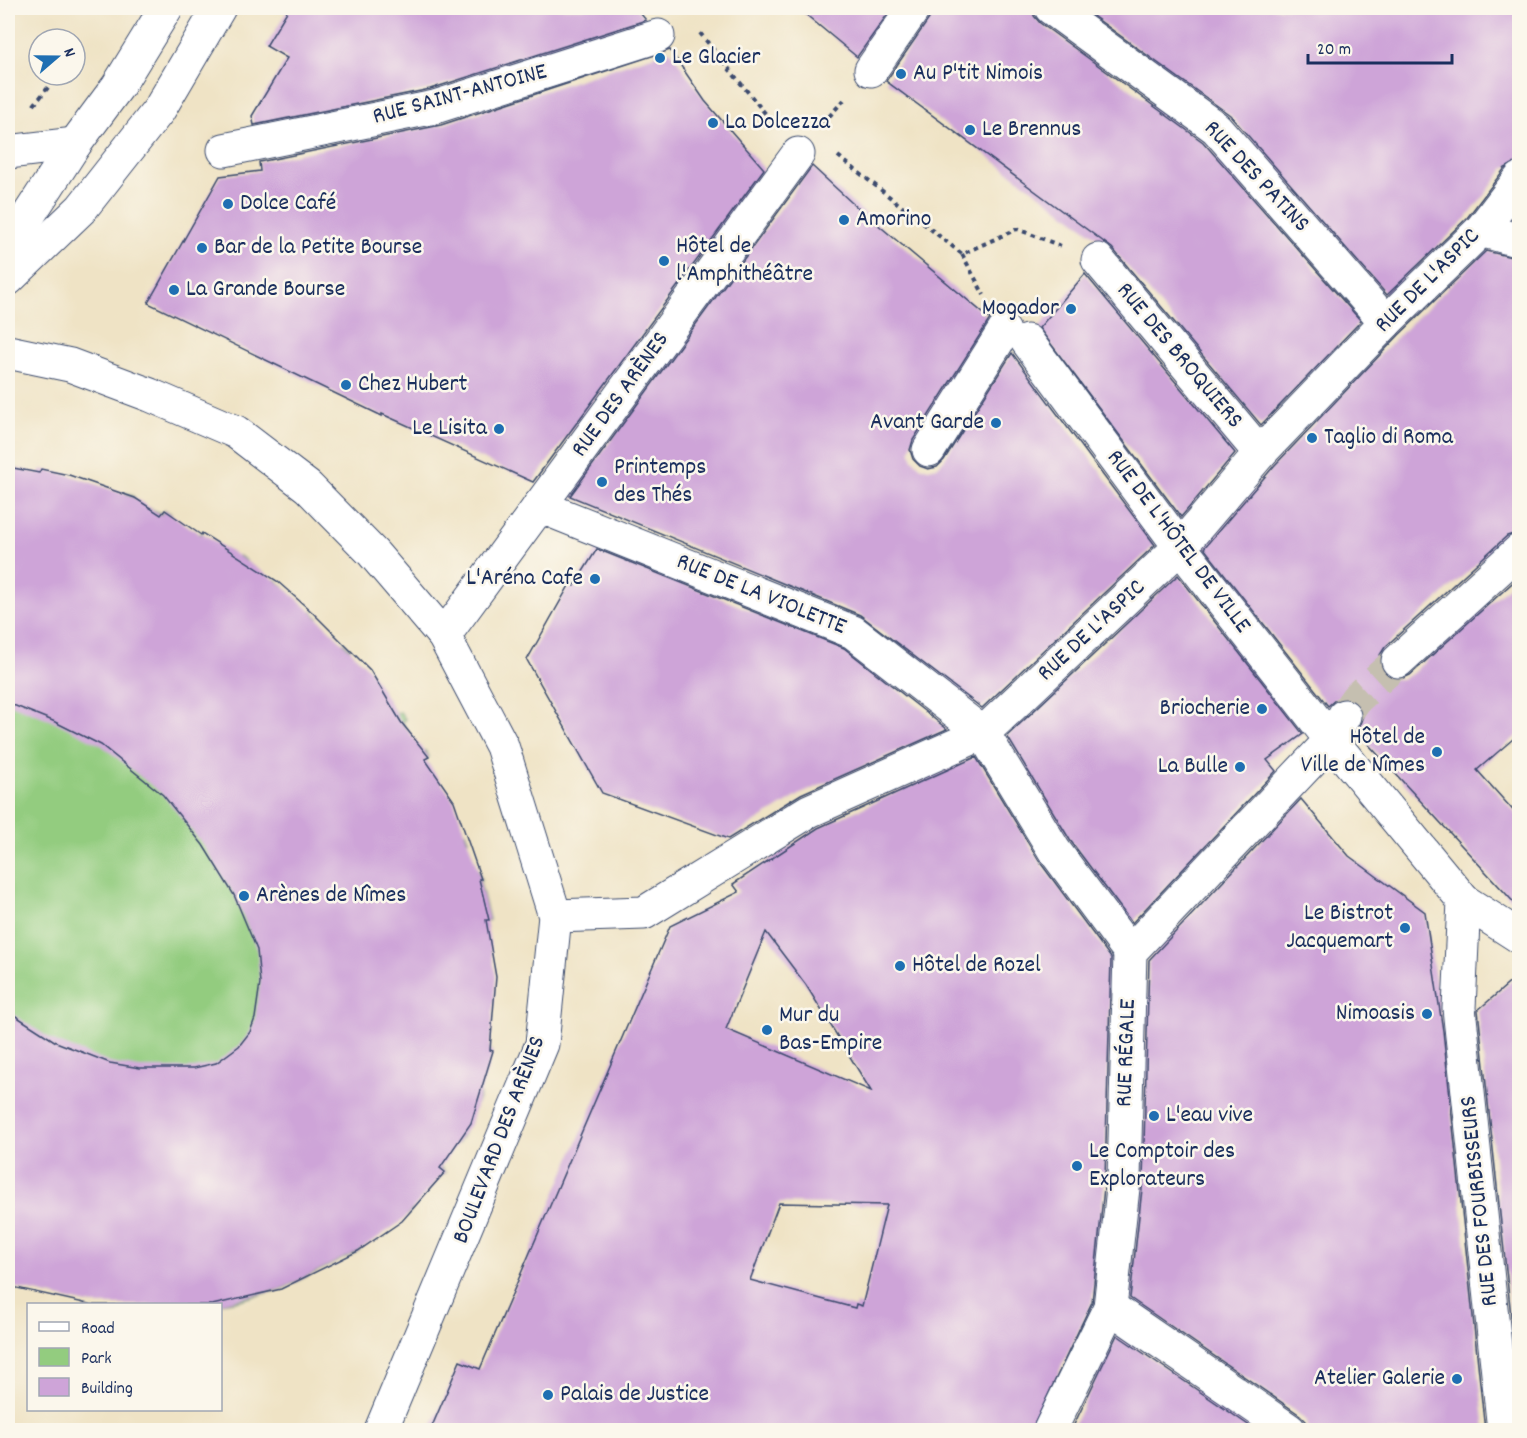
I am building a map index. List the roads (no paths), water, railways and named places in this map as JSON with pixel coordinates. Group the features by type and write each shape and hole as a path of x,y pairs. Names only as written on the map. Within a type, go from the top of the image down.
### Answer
{"street":[{"path":"8,247 75,144 118,86 166,8"},
{"path":"8,279 81,210 159,110 219,8"},
{"path":"871,70 914,8"},
{"name":"RUE DES PATINS","path":"1051,8 1216,128 1386,322"},
{"name":"RUE SAINT-ANTOINE","path":"224,150 435,107 658,36"},
{"path":"8,152 75,144"},
{"name":"RUE DES ARÈNES","path":"444,636 798,154"},
{"name":"RUE DE L'ASPIC","path":"555,916 644,913 809,811 983,734 1180,547 1260,453 1386,322 1481,230 1520,179"},
{"path":"1481,230 1520,241"},
{"name":"RUE DES BROQUIERS","path":"1098,260 1260,453"},
{"name":"RUE DE L'HÔTEL DE VILLE","path":"928,450 1016,336 1180,547 1338,728 1464,901 1520,937"},
{"name":"BOULEVARD DES ARÈNES","path":"8,352 70,365 150,395 236,432 308,487 373,553 444,636 502,746 555,916 542,1044 381,1431"},
{"name":"RUE DE LA VIOLETTE","path":"539,506 852,632 983,734 1054,850 1130,952"},
{"path":"1398,661 1520,550"},
{"path":"1130,952 1338,728"},
{"name":"RUE DES FOURBISSEURS","path":"1464,901 1459,1008 1504,1431"},
{"name":"RUE RÉGALE","path":"1050,1431 1110,1307 1124,1179 1130,952"},
{"path":"1110,1307 1288,1431"}],"tunnel":[{"path":"1344,716 1356,699 1398,661"}],"place":[{"name":"Le Glacier","path":"660,58"},
{"name":"Au P'tit Nimois","path":"901,74"},
{"name":"La Dolcezza","path":"713,123"},
{"name":"Le Brennus","path":"970,130"},
{"name":"Dolce Café","path":"228,204"},
{"name":"Amorino","path":"844,220"},
{"name":"Bar de la Petite Bourse","path":"202,248"},
{"name":"Hôtel de l'Amphithéâtre","path":"664,261"},
{"name":"La Grande Bourse","path":"174,290"},
{"name":"Mogador","path":"1071,309"},
{"name":"Chez Hubert","path":"346,385"},
{"name":"Avant Garde","path":"996,423"},
{"name":"Le Lisita","path":"499,429"},
{"name":"Taglio di Roma","path":"1312,438"},
{"name":"Printemps des Thés","path":"602,482"},
{"name":"L'Aréna Cafe","path":"595,579"},
{"name":"Briocherie","path":"1262,709"},
{"name":"Hôtel de Ville de Nîmes","path":"1437,752"},
{"name":"La Bulle","path":"1240,767"},
{"name":"Arènes de Nîmes","path":"244,896"},
{"name":"Le Bistrot Jacquemart","path":"1405,928"},
{"name":"Hôtel de Rozel","path":"900,966"},
{"name":"Nimoasis","path":"1427,1014"},
{"name":"Mur du Bas-Empire","path":"767,1030"},
{"name":"L'eau vive","path":"1154,1116"},
{"name":"Le Comptoir des Explorateurs","path":"1077,1166"},
{"name":"Atelier Galerie","path":"1457,1379"},
{"name":"Palais de Justice","path":"548,1395"}]}
